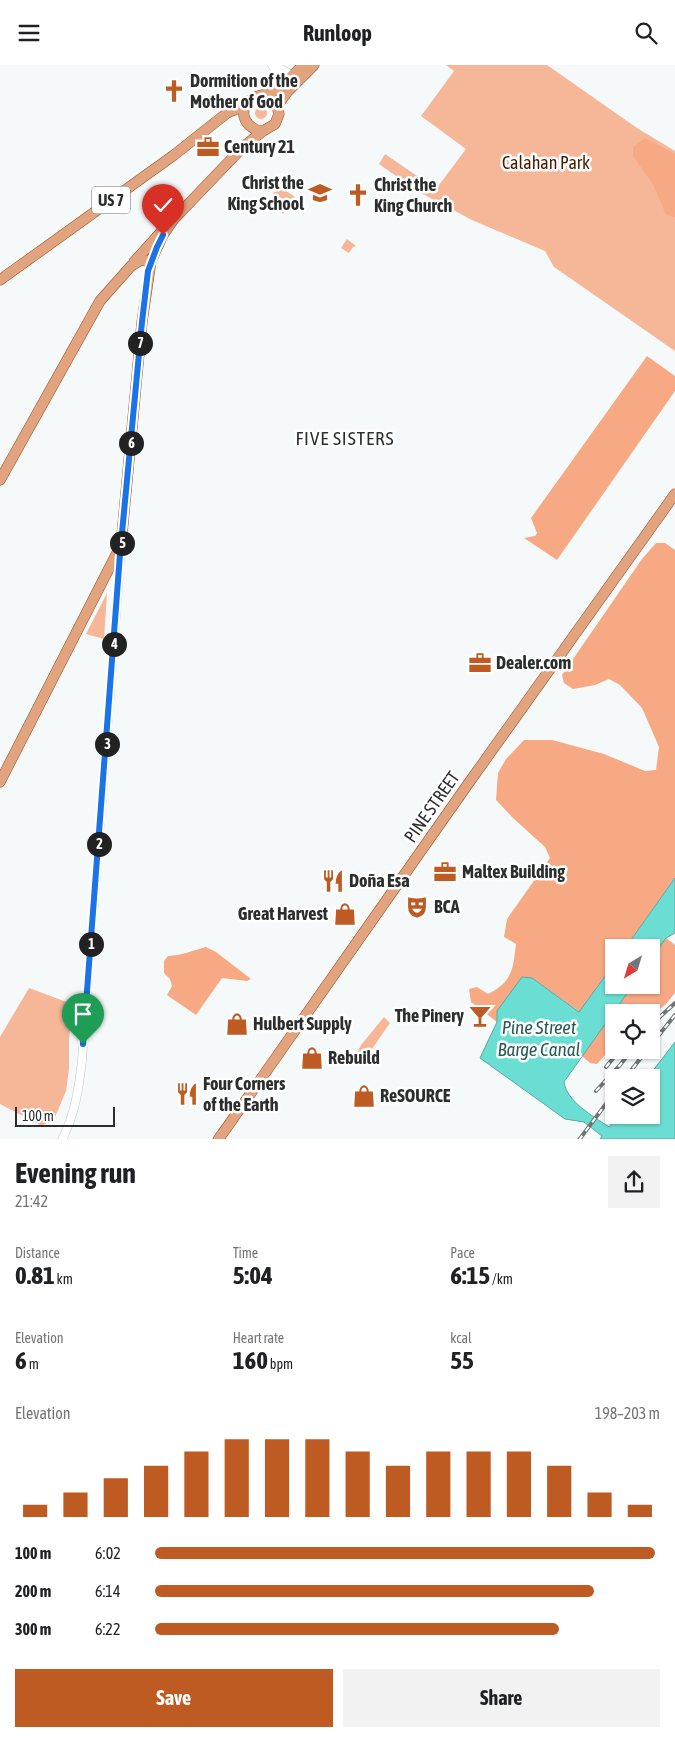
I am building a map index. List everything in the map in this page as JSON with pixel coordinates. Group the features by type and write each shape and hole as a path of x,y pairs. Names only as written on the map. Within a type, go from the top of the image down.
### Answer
{"main road":[{"path":"277,106 303,65"},
{"path":"243,147 247,123 244,111 246,105 256,97 264,96 314,65"},
{"path":"0,480 94,310 106,293 158,234 171,223 243,147 263,131 271,128 277,120 279,114 277,106 271,99 264,96"},
{"name":"US 7","path":"0,280 174,155 231,110 246,105"},
{"path":"221,119 233,117 247,123 255,130 263,131"},
{"path":"0,782 121,545 142,322 151,261 171,223"},
{"path":"131,266 141,260 151,261"},
{"name":"PINE STREET","path":"218,1139 675,494"}],"street":[{"path":"273,65 293,79"},
{"path":"273,65 278,74 280,87"},
{"path":"62,1139 69,1126 76,1102 82,1060 121,545"}],"green space":[{"name":"Calahan Park","path":"446,65 547,65 637,128 675,151 675,351 554,267 545,251 472,220 419,192 379,164 385,154 436,189 466,149 421,116 454,71"},
{"path":"263,107 266,108 266,118 259,119 256,118 255,111 256,108"},
{"path":"282,188 295,197 283,214 271,206 273,193"},
{"path":"347,239 356,246 349,253 341,248"},
{"path":"107,593 104,639 86,634"},
{"path":"29,988 72,1004 66,1091 55,1117 42,1126 0,1104 0,1037"},
{"path":"384,1017 390,1023 365,1059 356,1055 361,1045"}],"shaded area":[{"path":"645,138 675,154 675,217 666,215 654,186 633,156 633,147"},
{"path":"647,356 675,376 675,391 557,560 524,538 535,536 537,533 531,518"},
{"path":"656,543 665,543 675,550 675,878 632,939 605,939 605,977 580,1012 532,978 497,1022 471,1002 469,989 477,987 488,994 502,985 507,979 514,960 516,944 504,937 507,919 550,858 545,847 496,800 498,773 506,759 524,740 552,740 604,754 645,771 656,770 659,747 642,708 620,685 609,679 595,685 573,689 564,683 562,675 642,559"},
{"path":"666,938 675,945 675,993 660,1009 660,1004 619,1004 627,994 660,994 660,946"},
{"path":"206,947 216,952 251,979 247,981 222,978 196,1015 167,995 172,986 170,979 164,973 164,961 168,956 183,954"},
{"path":"605,1024 605,1055 597,1064 590,1063 582,1056"}],"water":[{"path":"675,878 675,933 666,938 660,946 660,939 632,939"},
{"name":"Pine Street Barge Canal","path":"605,976 605,994 627,994 619,1004 605,1004 605,1024 564,1082 566,1089 575,1102 609,1127 612,1124 660,1124 660,1069 654,1069 675,1042 675,1139 600,1139 602,1136 584,1122 565,1119 480,1058 497,1022 497,1011 522,977 532,978 579,1012"}],"railway":[{"path":"660,1017 675,1003"},
{"path":"660,1034 675,1015"},
{"path":"606,1067 613,1059"},
{"path":"596,1091 625,1059"},
{"path":"632,1069 640,1059"},
{"path":"580,1139 605,1105"}],"place":[{"name":"Dormition of the Mother of God","path":"174,91"},
{"name":"Century 21","path":"208,147"},
{"name":"Christ the King School","path":"320,193"},
{"name":"Christ the King Church","path":"358,195"},
{"name":"Dealer.com","path":"480,663"},
{"name":"Maltex Building","path":"445,872"},
{"name":"Doña Esa","path":"333,881"},
{"name":"BCA","path":"417,907"},
{"name":"Great Harvest","path":"345,914"},
{"name":"The Pinery","path":"480,1016"},
{"name":"Hulbert Supply","path":"237,1024"},
{"name":"Rebuild","path":"312,1058"},
{"name":"Four Corners of the Earth","path":"187,1094"},
{"name":"ReSOURCE","path":"364,1096"}],"district":[{"name":"FIVE SISTERS","path":"345,438"}],"route":[{"path":"83,1044 120,554 125,520 142,322 148,271 163,235"}]}
